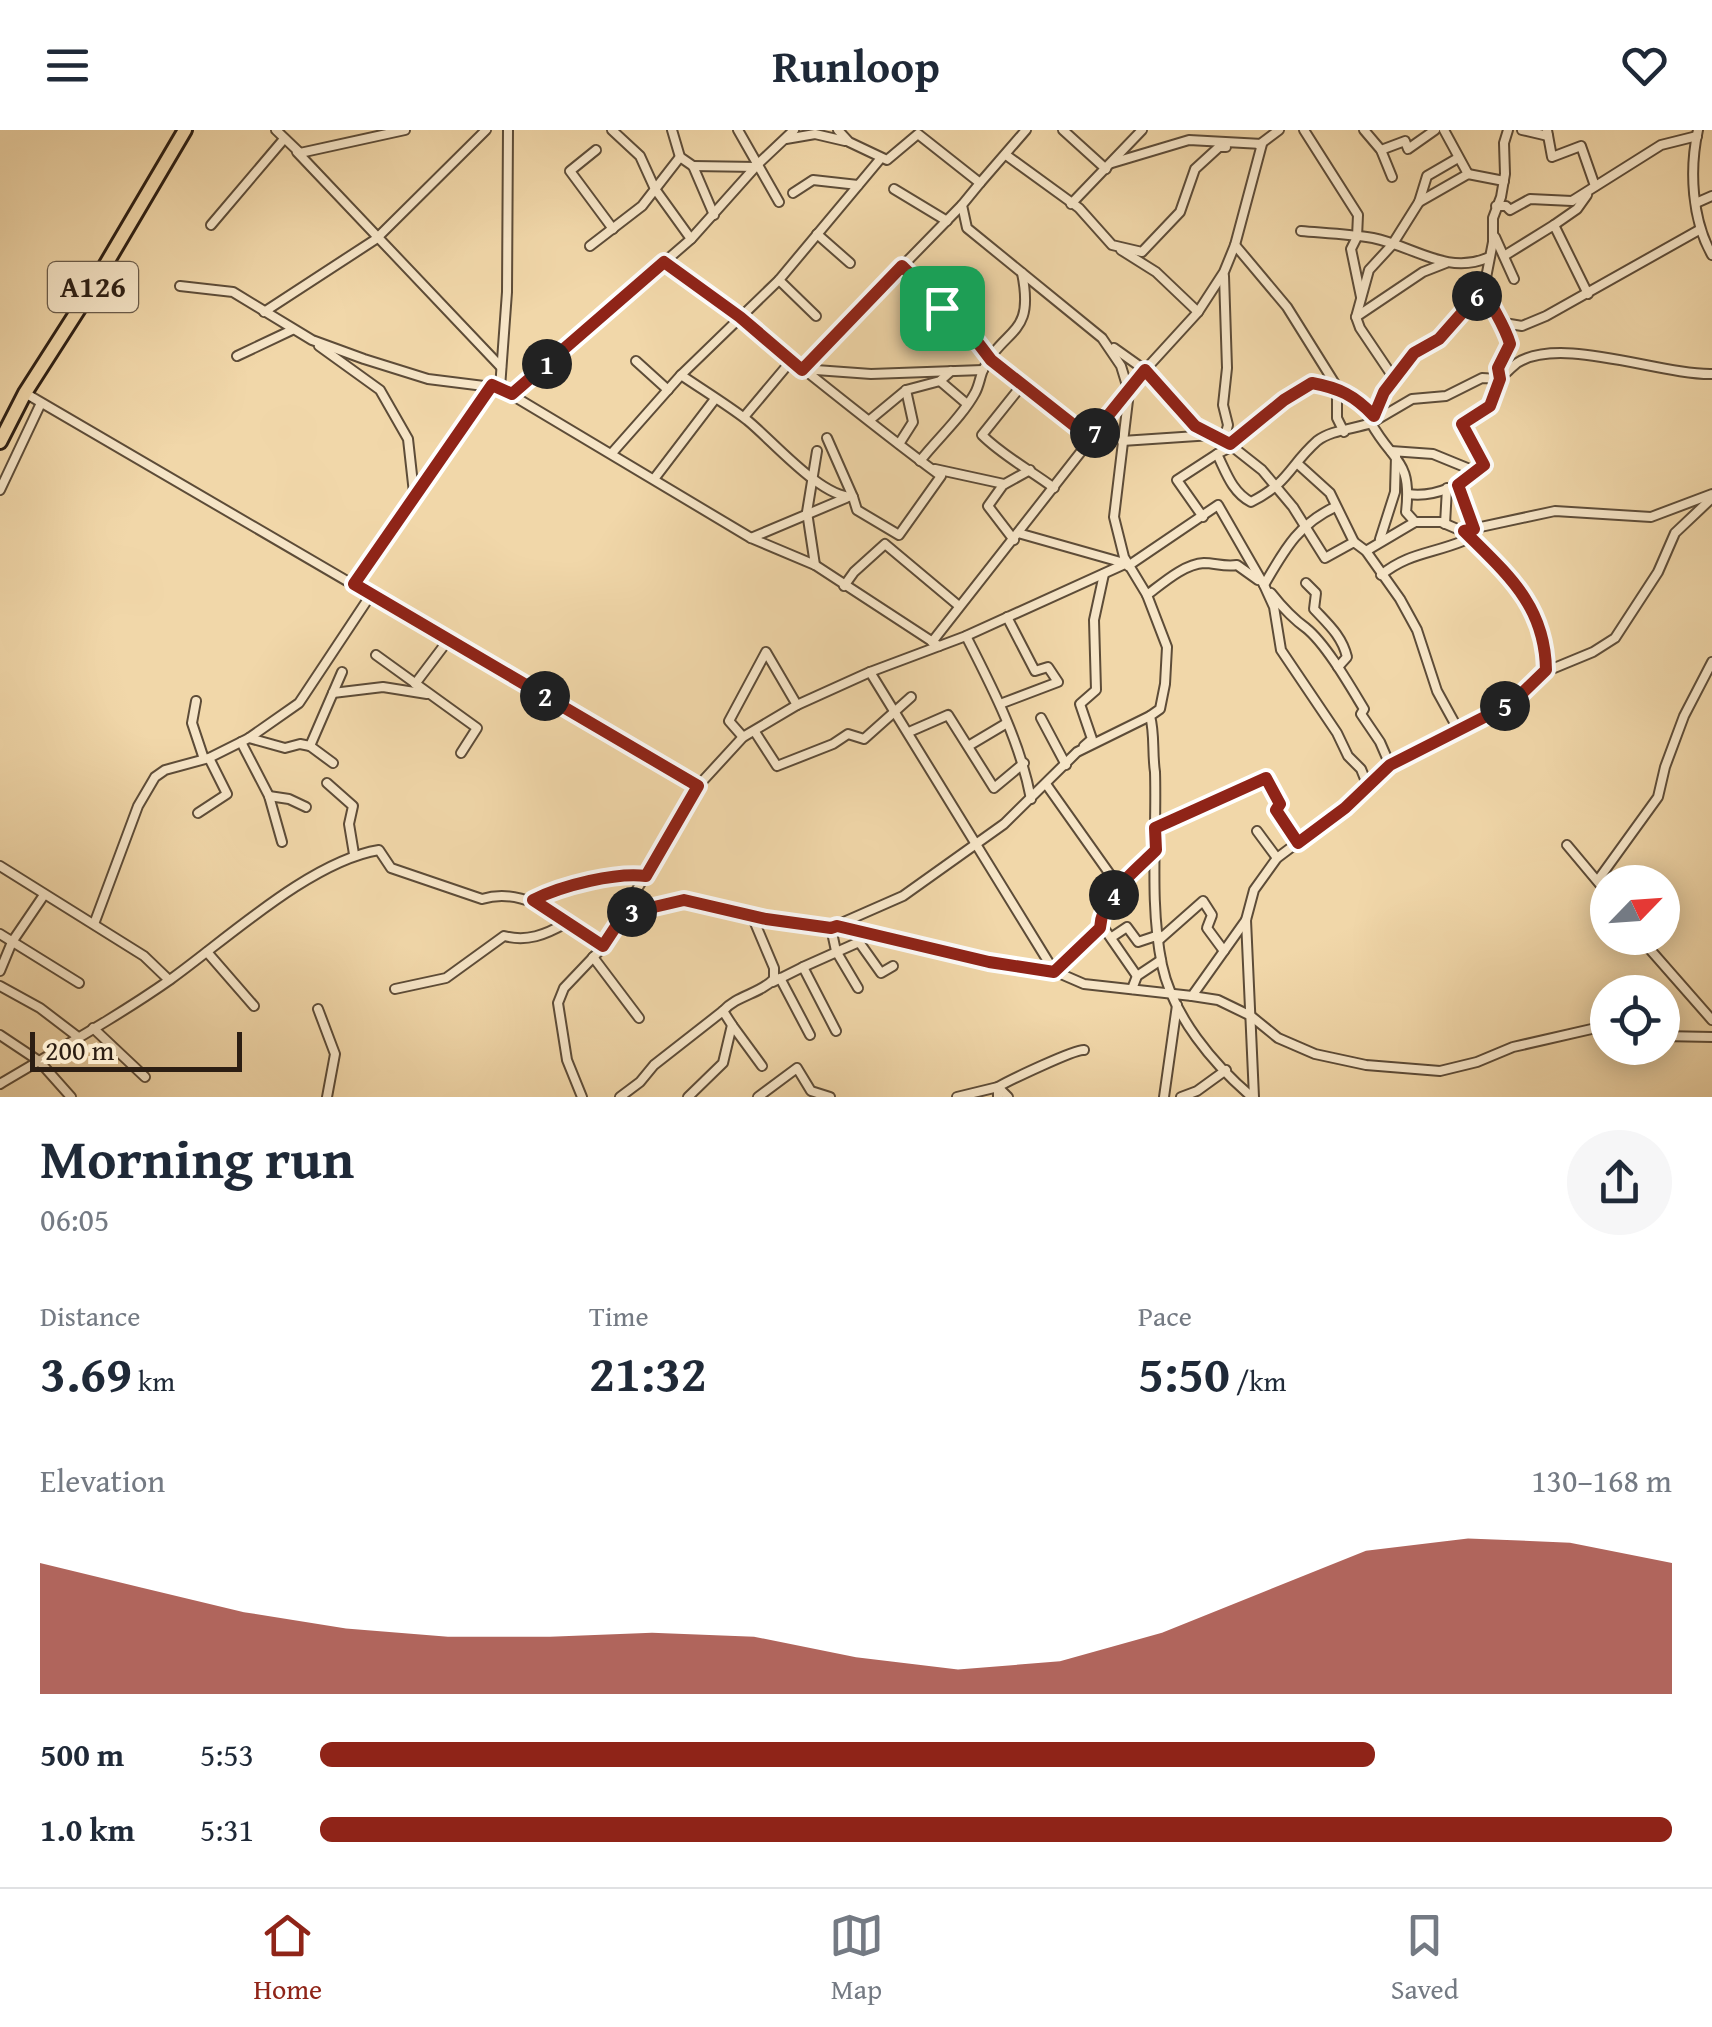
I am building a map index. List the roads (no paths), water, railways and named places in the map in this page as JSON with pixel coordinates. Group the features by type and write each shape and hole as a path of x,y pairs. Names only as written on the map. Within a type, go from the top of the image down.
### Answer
{"highway":[{"name":"A126","path":"0,442 184,130"}],"street":[{"path":"276,130 502,367"},
{"path":"297,152 406,130"},
{"path":"264,312 378,237 486,130"},
{"path":"354,584 414,494 496,386 502,367 508,292 508,130"},
{"path":"612,130 640,156 654,189 691,240"},
{"path":"672,130 680,158 693,166 758,165"},
{"path":"738,130 779,202"},
{"path":"512,394 691,240 794,130"},
{"path":"838,130 849,142"},
{"path":"910,140 918,130"},
{"path":"802,370 962,206 1026,130"},
{"path":"1063,130 1109,166"},
{"path":"1071,204 1142,130"},
{"path":"1112,245 1142,252 1180,212 1195,169 1219,147 1246,149 1262,144 1278,130"},
{"path":"1304,130 1358,215 1357,237 1351,249 1362,300"},
{"path":"1382,150 1404,141 1408,148 1435,130"},
{"path":"1444,130 1468,174"},
{"path":"1500,379 1498,368 1510,344 1504,323 1484,288 1496,206 1504,181 1508,130"},
{"path":"1522,130 1548,133 1552,158 1581,146 1594,187"},
{"path":"1367,131 1382,150 1392,178"},
{"path":"1496,206 1510,210 1530,200 1572,201 1662,145 1698,133"},
{"path":"1698,133 1693,152 1696,202 1699,230 1710,248"},
{"path":"786,139 815,134 849,142 888,160 918,134 980,183"},
{"path":"211,224 284,139"},
{"path":"1109,166 1189,140 1262,144"},
{"path":"935,644 959,606 1090,438 1198,312 1224,272 1235,245 1262,144"},
{"path":"596,150 570,172 613,229"},
{"path":"1006,156 1079,208 1112,245 1156,272 1198,312"},
{"path":"590,246 642,206 680,158"},
{"path":"612,453 681,375 780,280 880,158"},
{"path":"1395,380 1356,317 1369,270 1392,245 1419,202 1427,176 1458,158"},
{"path":"693,166 714,215"},
{"path":"1419,202 1468,174 1504,181"},
{"path":"793,194 812,180 858,185"},
{"path":"1504,256 1576,209 1594,187"},
{"path":"894,190 947,221"},
{"path":"1696,202 1712,196"},
{"path":"962,206 966,228 1145,370 1185,416 1262,470 1293,507 1325,558 1354,542"},
{"path":"1554,225 1588,294"},
{"path":"1301,230 1374,238 1446,263 1470,265 1488,258"},
{"path":"1504,323 1522,326 1588,294 1699,230"},
{"path":"1494,233 1514,279"},
{"path":"817,234 850,263"},
{"path":"1235,245 1287,307 1337,387 1336,418 1344,432"},
{"path":"664,262 740,317 940,476 899,535 857,510 827,438"},
{"path":"1356,317 1423,272 1446,263"},
{"path":"902,266 972,335 991,360 1090,438"},
{"path":"1224,272 1223,405 1229,444"},
{"path":"924,464 976,392 983,370 1024,315 1022,273"},
{"path":"780,280 816,316"},
{"path":"180,286 234,292 312,340 428,379 496,386 751,538 815,565 935,644"},
{"path":"1372,420 1384,392 1414,353 1439,339 1484,288"},
{"path":"236,356 292,330"},
{"path":"312,340 380,390 408,438 414,494"},
{"path":"1077,752 1160,709 1168,658 1147,594 1127,565 1114,516 1129,392 1110,346"},
{"path":"1408,494 1420,496 1458,485 1484,465 1462,424 1490,406 1500,379 1519,362 1544,354 1593,355 1648,367 1712,374"},
{"path":"636,360 668,390"},
{"path":"744,417 791,361"},
{"path":"802,370 871,374 983,370"},
{"path":"871,420 906,390 940,381 951,371"},
{"path":"681,375 744,417 812,477 849,498"},
{"path":"1217,454 1232,485 1252,502 1277,489 1324,437 1372,420 1412,399 1446,396 1482,378 1500,379"},
{"path":"940,381 967,404"},
{"path":"1203,517 1177,480 1217,454 1301,387 1312,383 1337,387 1356,398 1406,472 1406,512 1415,522"},
{"path":"1022,385 982,435 1002,454 1054,488"},
{"path":"899,444 913,422 906,390"},
{"path":"25,394 698,786"},
{"path":"654,479 715,399"},
{"path":"0,490 41,403"},
{"path":"1122,441 1214,435"},
{"path":"815,565 807,512 817,451"},
{"path":"1393,453 1433,454 1477,472"},
{"path":"1380,540 1395,492 1393,453"},
{"path":"924,464 1004,484"},
{"path":"1298,464 1322,484 1354,542 1366,550 1400,599 1417,630 1431,677 1459,730"},
{"path":"1030,470 1004,484 988,506 1016,537 1127,565"},
{"path":"1380,575 1416,554 1436,552 1463,542 1467,530 1458,485"},
{"path":"1445,524 1447,488"},
{"path":"1366,550 1415,522 1467,530 1555,510 1651,517 1712,496"},
{"path":"1253,1097 1246,920 1254,890 1278,858 1345,808 1390,765 1512,703 1546,670 1593,652 1615,638 1658,572 1675,534 1712,496"},
{"path":"751,538 849,498"},
{"path":"582,1097 567,1060 558,1002 564,988 603,946 698,786 743,737 797,705 870,672 935,644 966,636 1127,565 1218,505 1274,606 1281,650 1367,784"},
{"path":"1264,585 1283,549 1302,526 1335,507"},
{"path":"1467,530 1530,603 1544,635 1546,670"},
{"path":"844,586 885,544 959,606"},
{"path":"1147,594 1179,572 1203,563 1236,565 1264,585 1338,667 1364,709 1360,714 1380,742 1390,765"},
{"path":"834,927 903,896 975,846 1031,799 1092,739 1080,704 1096,690 1094,620 1104,574"},
{"path":"1306,583 1316,592 1314,608 1344,646 1347,658 1338,667"},
{"path":"94,924 148,786 165,770 207,758 245,740 299,703 372,593"},
{"path":"1000,704 1058,682 1048,668 1034,671 1007,617"},
{"path":"966,636 1024,763 1031,799"},
{"path":"416,684 450,639"},
{"path":"743,737 728,721 766,652 797,705"},
{"path":"376,655 477,728 461,753"},
{"path":"1609,865 1658,798 1684,716 1712,662"},
{"path":"310,746 342,672"},
{"path":"870,672 1054,972"},
{"path":"332,692 384,686 431,695"},
{"path":"754,732 778,766 848,734 864,739 911,698"},
{"path":"196,700 192,723 228,794 198,812"},
{"path":"908,732 948,716 994,788 1024,763"},
{"path":"1150,716 1154,731 1161,960 1177,1005 1195,1034 1253,1097"},
{"path":"1041,718 1066,765"},
{"path":"970,745 1006,722"},
{"path":"245,740 285,748 310,746 332,763"},
{"path":"245,740 269,796 282,842"},
{"path":"1155,828 1266,778 1280,804 1276,810 1298,843"},
{"path":"328,783 353,806 349,824 354,854"},
{"path":"1046,784 1119,887"},
{"path":"269,796 289,798 306,807"},
{"path":"1256,830 1278,858"},
{"path":"1568,845 1590,871"},
{"path":"0,1084 169,980 322,870 354,854 379,850 391,868 482,900 491,896 533,900 580,883 635,872 646,876"},
{"path":"1138,976 1101,924 1101,914 1119,887 1156,850"},
{"path":"0,866 144,956 169,980"},
{"path":"0,971 12,942 44,895"},
{"path":"533,900 603,946"},
{"path":"624,914 684,900 1054,972 1084,984 1218,1000 1251,1016 1278,1038 1316,1054 1366,1065 1440,1071 1514,1047 1590,1029"},
{"path":"1112,937 1126,926 1138,942 1159,937 1203,901 1212,914 1207,928 1224,951"},
{"path":"752,916 776,980 810,1035"},
{"path":"1192,996 1246,920"},
{"path":"395,989 446,978 504,936 521,940 566,923"},
{"path":"1054,972 1101,924"},
{"path":"834,927 836,952 858,988"},
{"path":"0,934 79,983"},
{"path":"620,1097 731,1002 802,967 859,942 881,973 893,966"},
{"path":"207,952 254,1006"},
{"path":"1655,955 1712,1020"},
{"path":"592,957 639,1018"},
{"path":"1132,988 1138,976 1161,960"},
{"path":"802,967 836,1032"},
{"path":"0,986 40,1008 78,1037"},
{"path":"1164,1097 1177,1005"},
{"path":"318,1009 336,1054 327,1097"},
{"path":"723,1010 762,1066"},
{"path":"688,1097 723,1063 732,1026"},
{"path":"93,1028 144,1076"},
{"path":"0,1035 39,1061 71,1097"},
{"path":"1680,1036 1712,1037"},
{"path":"957,1097 998,1092 1075,1049 1084,1050"},
{"path":"758,1097 797,1068 811,1091 830,1097"},
{"path":"1181,1097 1226,1070"},
{"path":"998,1092 1008,1097"}]}
